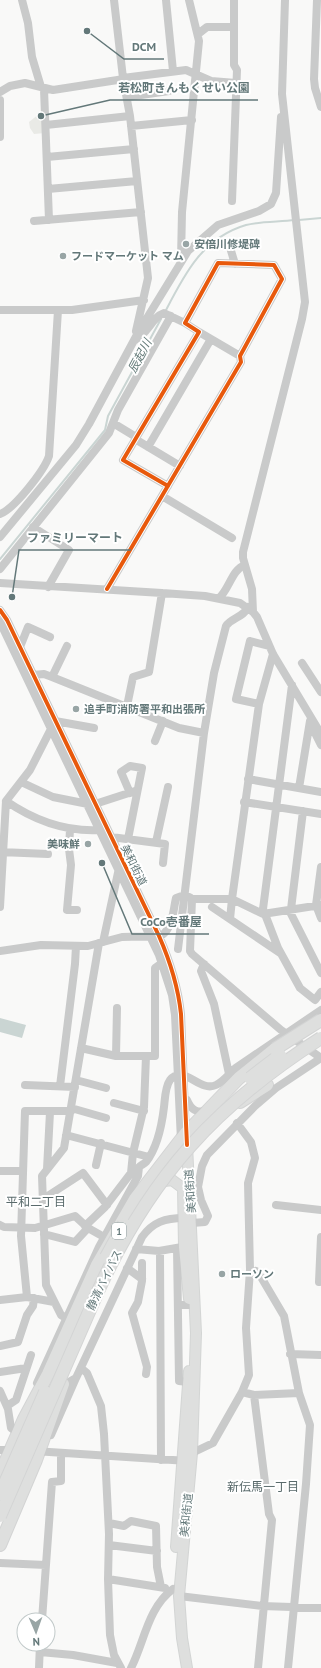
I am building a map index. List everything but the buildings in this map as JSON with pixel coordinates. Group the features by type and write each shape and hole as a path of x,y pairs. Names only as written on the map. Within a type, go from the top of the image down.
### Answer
{"highway":[{"path":"0,1474 5,1450 18,1434 48,1374 118,1216 184,1142 209,1110 239,1078 275,1049 321,1020"},
{"name":"静清バイパス","path":"0,1494 100,1268 124,1223 149,1185 196,1126 225,1099 266,1065 321,1030"},
{"name":"静清バイパス","path":"0,1516 105,1276 140,1211 175,1164 221,1114 241,1095 285,1061 321,1038"},
{"path":"0,1545 39,1451 62,1386 130,1222 184,1142 217,1115 266,1085 292,1065 321,1047"},
{"path":"0,1532 27,1481"}],"main road":[{"name":"美和街道","path":"184,1142 184,1189 188,1221"},
{"name":"美和街道","path":"184,1142 188,1221 185,1247 189,1305 189,1459"},
{"path":"157,1182 172,1180 184,1189"},
{"name":"美和街道","path":"180,1668 174,1623 189,1459 196,1333 185,1247"},
{"name":"美和街道","path":"176,1593 186,1668"}],"street":[{"path":"22,0 28,23 32,57 43,88 46,125 49,220"},
{"path":"114,0 130,116 148,278 134,341"},
{"path":"166,0 173,72"},
{"path":"182,260 181,220 197,74 198,34 189,0"},
{"path":"232,201 236,83 234,0"},
{"path":"0,537 76,444 89,424 134,341 188,251 218,225 259,211 271,204 276,193 282,94 285,0"},
{"path":"317,0 314,79 315,88 321,107"},
{"path":"198,34 207,27 234,27"},
{"path":"0,92 10,86 24,83 43,88 61,89 186,70 211,81 236,83"},
{"path":"127,96 168,91"},
{"path":"178,949 188,897 204,733 226,626 228,622 250,609 253,595 244,565 243,552 304,311 304,294 296,211 282,94"},
{"path":"0,102 0,137"},
{"path":"46,125 130,116"},
{"path":"131,126 192,120"},
{"path":"47,157 134,149"},
{"path":"48,189 137,181"},
{"path":"34,221 141,212"},
{"path":"229,244 235,264"},
{"path":"106,589 241,362 240,356 282,279 274,265 218,264 185,323"},
{"path":"0,310 58,310 144,300"},
{"path":"0,514 6,511 25,492 43,469 49,456 58,310"},
{"path":"134,341 142,337 159,315 164,313 185,323 240,356"},
{"path":"0,569 105,439 118,410 172,316"},
{"path":"168,486 123,460 199,332"},
{"path":"148,447 211,339"},
{"path":"113,423 148,447 180,466"},
{"path":"162,496 232,538"},
{"path":"33,527 69,550 48,587"},
{"path":"219,598 225,592 238,568 244,565"},
{"path":"0,583 162,593 219,598 240,603 250,609 257,617 271,650 310,718 321,734"},
{"path":"127,706 132,677 149,672 162,593"},
{"name":"美和街道","path":"0,610 7,620 20,647 53,724"},
{"name":"美和街道","path":"0,622 53,724 92,804 111,837 159,936 175,978 179,994 184,1142"},
{"path":"20,647 28,627 50,637"},
{"path":"259,704 236,699 250,641 271,650"},
{"path":"52,677 67,646"},
{"path":"230,919 244,802 259,704 271,650"},
{"path":"302,662 321,692"},
{"path":"33,675 44,674 127,706 178,728 204,733"},
{"path":"292,685 263,914 281,954 300,988 315,1000 321,992"},
{"path":"310,718 321,745"},
{"path":"299,788 310,718"},
{"path":"155,741 163,721"},
{"path":"0,907 6,801 30,770 53,724 94,728"},
{"path":"248,779 321,792"},
{"path":"21,782 52,797 92,804 134,792 128,839"},
{"path":"156,842 168,786"},
{"path":"6,801 33,818 50,824 70,829 100,830"},
{"path":"244,802 321,814"},
{"name":"美和街道","path":"92,804 100,830 162,963 172,995 181,1075 185,1095 184,1142"},
{"path":"303,812 290,910 321,973"},
{"path":"70,829 69,849 71,865 67,910 77,910"},
{"path":"111,837 165,844 162,863"},
{"path":"2,852 48,854"},
{"path":"321,867 318,905 321,918"},
{"path":"66,1318 61,1315 46,1285 42,1176 62,1152 101,942 119,868"},
{"path":"51,1435 142,1237 153,1225 169,1218 205,1222 208,1216 198,1193 199,1179 204,1160 237,1123 276,1088 321,1058 286,1034 204,964 190,950 188,897"},
{"path":"0,951 41,945 76,946 122,937 159,936 168,930 176,898 188,897 232,900 263,914 318,905"},
{"path":"212,908 281,954"},
{"path":"60,1086 76,946"},
{"path":"81,1048 116,1056 155,1056 155,968 162,963"},
{"path":"204,964 201,971 214,1004 229,1074"},
{"path":"116,1008 116,1056"},
{"path":"27,1414 28,1404 104,1237 118,1216 138,1176 139,1168 145,1164 149,1157 161,1125 167,1087 170,1080 181,1075 201,1085 217,1085 229,1074 321,1010"},
{"path":"0,1225 4,1227 21,1227 44,1230 75,1242 86,1227 106,1206 131,1173 133,1152 144,1111 146,1056"},
{"path":"25,1085 60,1086 75,1084 106,1088"},
{"path":"185,1095 190,1108 200,1112 209,1110"},
{"path":"114,1103 144,1111"},
{"path":"0,1346 18,1342 27,1315 33,1306 30,1297 21,1227 25,1111 50,1112 71,1110 106,1118"},
{"path":"47,1169 50,1112"},
{"path":"5,1450 161,1460 189,1459 213,1443 242,1392 249,1375 246,1328 250,1270 248,1183 255,1158 251,1142 237,1123"},
{"path":"66,1135 149,1157"},
{"path":"96,1165 101,1144"},
{"path":"0,1171 23,1171"},
{"path":"44,1199 84,1173 106,1206 118,1216"},
{"path":"276,1205 321,1210"},
{"path":"44,1230 75,1216 86,1227 104,1237"},
{"path":"319,1282 321,1237"},
{"path":"136,1249 160,1251 185,1247 178,1305 179,1381 188,1382"},
{"path":"160,1251 161,1460"},
{"path":"142,1263 142,1279 138,1302 132,1313 147,1367 146,1374"},
{"path":"127,1268 142,1279"},
{"path":"250,1270 256,1271 261,1277 284,1316 290,1354 299,1393 310,1425 295,1607 288,1668"},
{"path":"0,1300 30,1297 54,1302"},
{"path":"178,1305 189,1305"},
{"path":"290,1354 321,1355"},
{"path":"7,1406 16,1400 31,1355"},
{"path":"0,1372 26,1368"},
{"path":"56,1651 119,1665 110,1635 108,1579 109,1523 101,1406 87,1372 81,1368"},
{"path":"62,1386 76,1378"},
{"path":"22,1382 38,1382"},
{"path":"0,1391 7,1406 11,1428 18,1434"},
{"path":"242,1392 254,1395 299,1393"},
{"path":"254,1395 272,1520 262,1606 258,1668"},
{"path":"43,1612 52,1482 61,1482 61,1453"},
{"path":"109,1523 124,1526 131,1521 156,1526 158,1578 161,1587"},
{"path":"109,1545 157,1551"},
{"path":"0,1563 46,1565"},
{"path":"108,1579 161,1587 176,1593 262,1606 321,1608"},
{"path":"131,1668 157,1608 166,1594 176,1593"},
{"path":"39,1668 40,1652"}],"shaded area":[{"path":"44,110 45,133 34,134 30,128 29,122"},
{"path":"0,1018 26,1025 22,1038 0,1032"}],"waterway":[{"name":"辰起川","path":"299,220 321,218"},
{"name":"辰起川","path":"165,312 187,272 206,248 217,239 246,225 295,220"},
{"name":"辰起川","path":"0,559 105,430 108,416 161,319"}],"cycle path":[{"path":"107,589 241,362 240,356 282,279 274,265 218,263 185,323 199,332 123,460 168,486"},
{"path":"0,610 7,620 167,955 176,984 181,1014 187,1145"}],"place":[{"name":"DCM","path":"87,31"},
{"name":"若松町きんもくせい公園","path":"41,116"},
{"name":"安倍川修堤碑","path":"186,244"},
{"name":"フードマーケット マム","path":"63,256"},
{"name":"ファミリーマート","path":"12,597"},
{"name":"追手町消防署平和出張所","path":"76,709"},
{"name":"美味鮮","path":"88,844"},
{"name":"CoCo壱番屋","path":"102,863"},
{"name":"ローソン","path":"222,1274"}],"district":[{"name":"平和二丁目","path":"36,1202"},
{"name":"新伝馬一丁目","path":"263,1487"}]}
